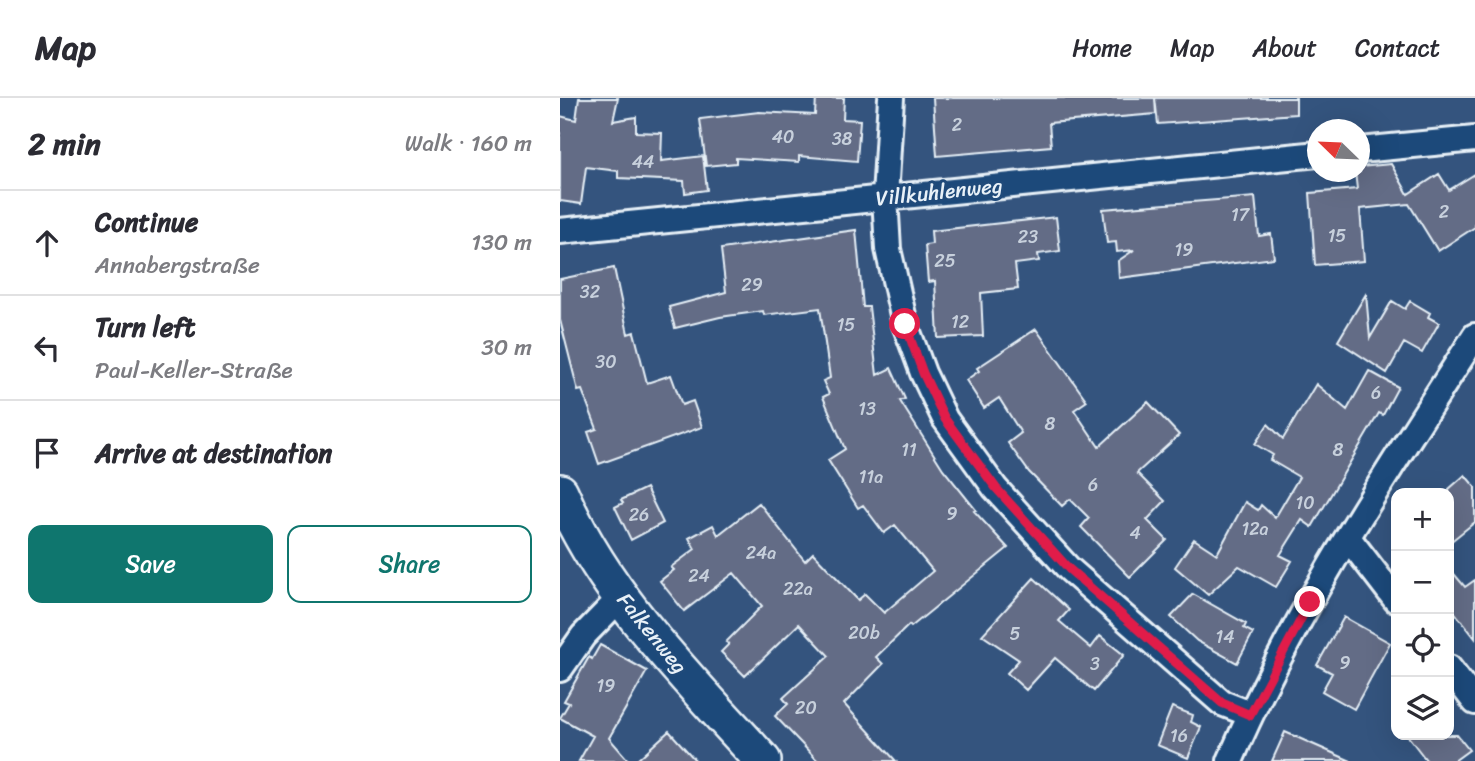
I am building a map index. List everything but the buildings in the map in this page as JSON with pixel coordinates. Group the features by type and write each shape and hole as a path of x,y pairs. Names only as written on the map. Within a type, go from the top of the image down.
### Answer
{"main road":[{"name":"Falkenweg","path":"560,492 570,516 621,597 763,761"}],"street":[{"path":"891,98 885,197 888,249 905,324 923,373 945,419 996,488 1069,569 1222,703 1250,715"},
{"path":"1370,149 1475,139"},
{"name":"Villkuhlenweg","path":"560,232 1307,155"},
{"path":"1230,761 1250,715 1349,539 1475,336"},
{"path":"1349,539 1391,594"},
{"path":"560,668 583,636 621,597"},
{"path":"1454,675 1475,702"}],"route":[{"path":"905,324 923,373 945,419 996,488 1069,569 1222,703 1250,715 1310,602"}]}
